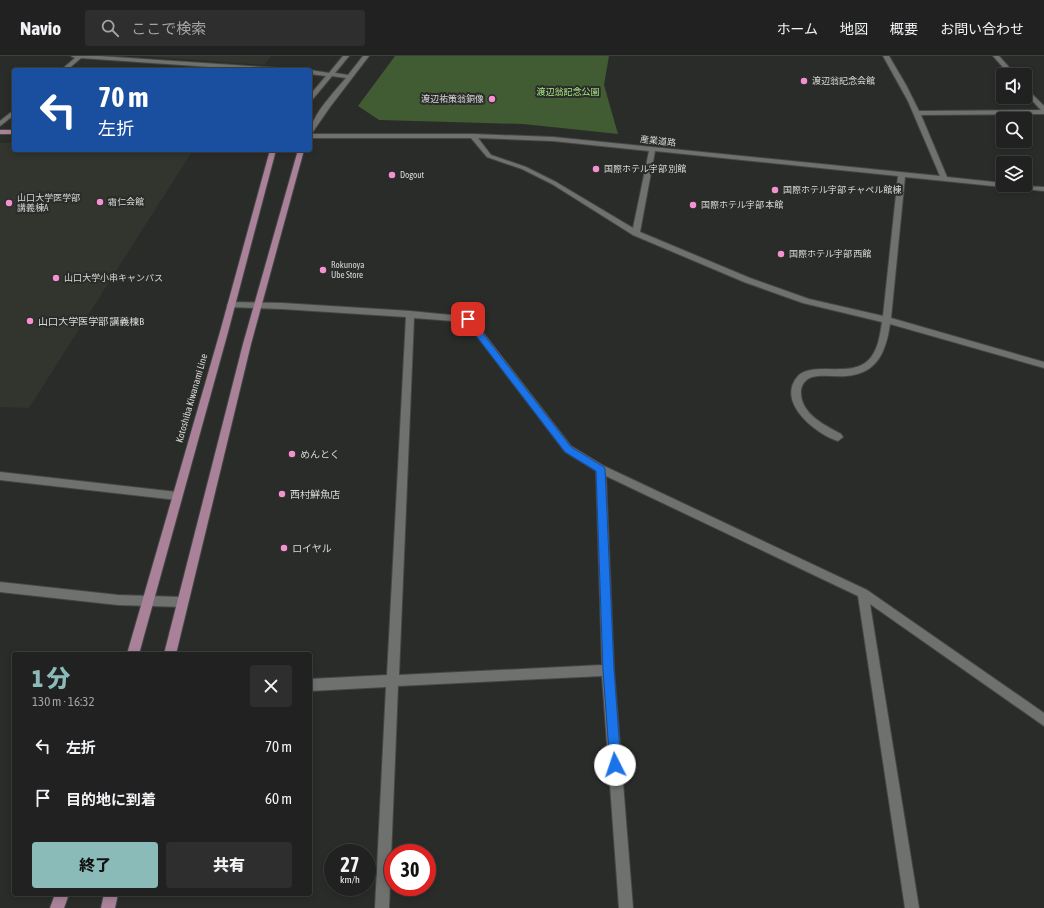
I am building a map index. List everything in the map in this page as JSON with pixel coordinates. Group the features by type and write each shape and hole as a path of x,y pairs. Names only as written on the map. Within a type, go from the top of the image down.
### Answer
{"main road":[{"path":"0,132 12,132"},
{"name":"Kotoshiba Kiwanami Line","path":"134,652 272,152"},
{"path":"170,652 246,344 300,152"},
{"path":"58,908 61,896"},
{"path":"108,908 111,896"}],"street":[{"path":"74,56 250,68"},
{"path":"66,68 80,56"},
{"path":"312,96 346,56"},
{"path":"312,129 327,106 366,56"},
{"path":"886,56 917,113 944,179"},
{"path":"996,56 1007,68"},
{"path":"312,72 351,77"},
{"path":"1032,97 1044,111"},
{"path":"917,113 1044,111"},
{"path":"0,124 12,114"},
{"name":"産業道路","path":"312,136 473,136 553,139 996,184"},
{"path":"473,136 488,156 524,168 554,183 636,233 747,280 789,296 836,309 886,320 1044,366"},
{"path":"636,233 652,150"},
{"path":"838,437 821,428 809,419 800,407 796,397 797,386 802,379 813,373 853,373 863,370 879,352 886,320 902,174"},
{"path":"1032,188 1044,189"},
{"path":"231,305 258,305 468,319 568,449 601,469 863,593 1044,720"},
{"path":"382,908 410,314"},
{"path":"601,469 608,670 626,908"},
{"path":"0,476 178,496"},
{"path":"0,587 118,600 182,602"},
{"path":"863,593 912,908"},
{"path":"312,685 608,670"}],"shaded area":[{"path":"142,56 271,56 264,65"},
{"name":"山口大学小串キャンパス","path":"0,143 12,143 12,152 192,152 29,408 0,407"}],"green space":[{"name":"渡辺翁記念公園","path":"395,56 609,56 604,85 618,134 523,124 379,120 358,106"}],"place":[{"name":"渡辺翁記念会館","path":"804,81"},
{"name":"渡辺祐策翁銅像","path":"492,99"},
{"name":"国際ホテル宇部 別館","path":"596,169"},
{"name":"Dogout","path":"392,175"},
{"name":"国際ホテル宇部 チャペル館棟","path":"775,190"},
{"name":"霜仁会館","path":"100,202"},
{"name":"山口大学医学部 講義棟A","path":"9,203"},
{"name":"国際ホテル宇部 本館","path":"693,205"},
{"name":"国際ホテル宇部 西館","path":"781,254"},
{"name":"Rokunoya Ube Store","path":"323,270"},
{"name":"山口大学小串キャンパス","path":"56,278"},
{"name":"山口大学医学部 講義棟B","path":"30,321"},
{"name":"めんとく","path":"292,454"},
{"name":"西村鮮魚店","path":"282,494"},
{"name":"ロイヤル","path":"284,548"}],"route":[{"path":"468,319 568,449 601,469 608,670 615,765"}]}
